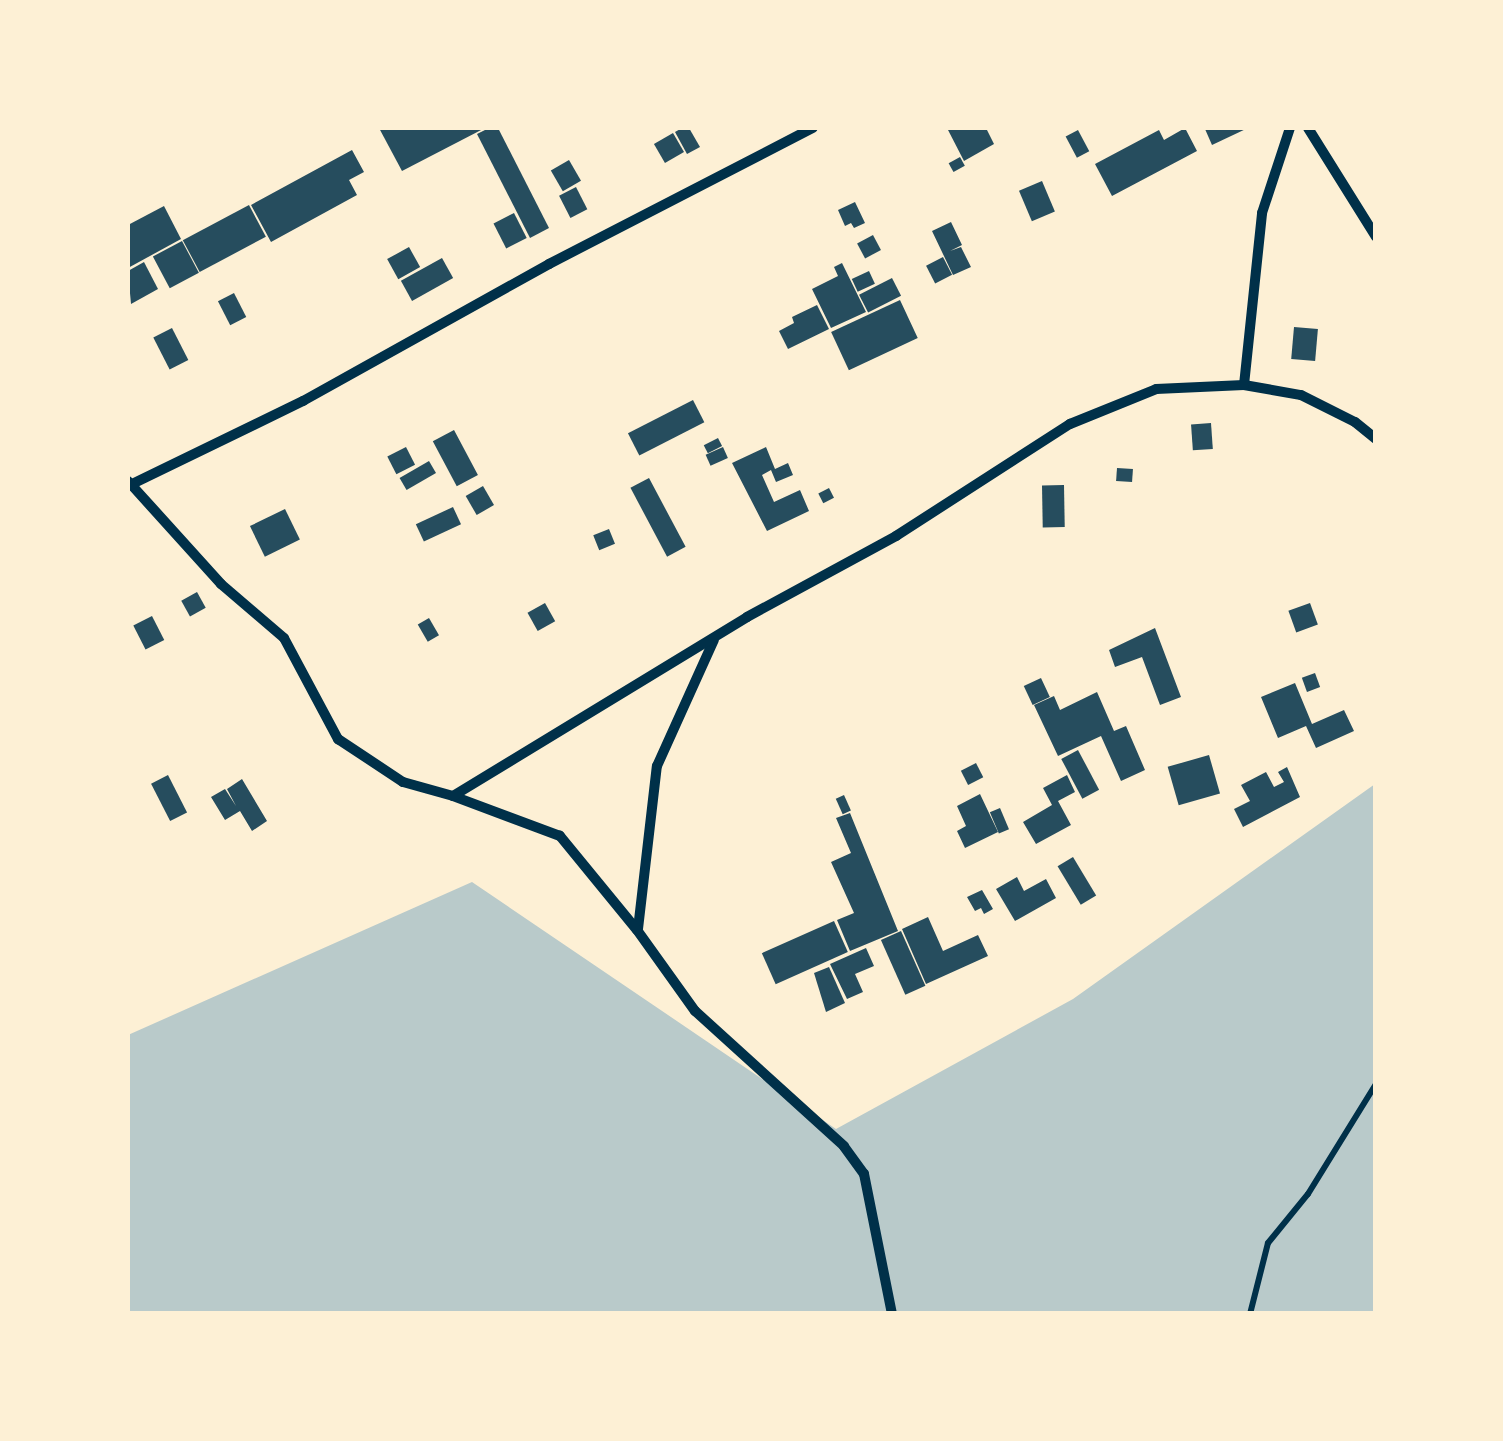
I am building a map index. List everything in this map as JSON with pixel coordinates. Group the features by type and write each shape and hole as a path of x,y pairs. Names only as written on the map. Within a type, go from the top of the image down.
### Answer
{"street":[{"path":"813,128 549,264 303,401 130,483 221,584 284,638 338,738 403,782 453,796 560,836 638,930 696,1011 858,1162 864,1174 892,1314"},
{"path":"1244,385 1262,212 1290,128"},
{"path":"1308,128 1376,237"},
{"path":"453,796 714,639 896,536 1070,424 1156,389 1244,385 1302,394 1354,422 1376,439"},
{"path":"638,930 656,766 714,639"}],"path":[{"path":"1250,1314 1268,1243 1308,1194 1376,1084"}],"shaded area":[{"path":"1375,784 1375,1313 128,1313 128,1035 472,882 836,1129 1073,999"}],"building":[{"path":"379,128 485,128 402,171"},
{"path":"498,128 549,228 530,238 477,134"},
{"path":"689,128 700,147 687,154 675,132"},
{"path":"947,128 986,128 994,144 964,161"},
{"path":"1185,128 1197,151 1112,196 1095,164 1159,130 1164,140"},
{"path":"1207,128 1248,128 1212,145 1205,129"},
{"path":"1078,130 1089,151 1077,158 1066,137"},
{"path":"673,133 684,152 665,163 654,144"},
{"path":"352,150 364,172 349,180 357,195 271,242 251,205"},
{"path":"960,157 965,166 953,172 949,163"},
{"path":"569,160 581,181 563,191 551,171"},
{"path":"1042,181 1055,211 1032,221 1019,191"},
{"path":"576,187 587,209 570,218 559,196"},
{"path":"855,202 865,223 854,228 851,223 845,226 838,210"},
{"path":"249,205 266,237 200,272 183,240"},
{"path":"164,206 181,239 128,268 128,225"},
{"path":"514,213 527,238 506,248 494,223"},
{"path":"951,222 962,245 950,251 961,247 971,267 953,275 932,231"},
{"path":"873,235 881,250 865,258 857,243"},
{"path":"182,241 199,273 170,288 153,256"},
{"path":"409,247 420,267 398,279 387,259"},
{"path":"943,257 952,275 935,283 926,266"},
{"path":"442,258 453,278 412,301 401,281"},
{"path":"144,262 158,289 131,304 128,271"},
{"path":"842,263 866,312 831,328 812,289 838,276 834,267"},
{"path":"869,271 875,284 858,292 852,279"},
{"path":"892,278 901,296 868,313 859,295"},
{"path":"234,293 246,317 230,325 218,301"},
{"path":"900,300 918,338 849,370 831,332"},
{"path":"817,305 829,329 788,349 779,331 794,323 792,317"},
{"path":"1294,327 1318,329 1315,361 1291,359"},
{"path":"172,328 188,360 170,370 153,338"},
{"path":"693,400 704,422 639,455 628,433"},
{"path":"1211,423 1213,449 1193,450 1191,424"},
{"path":"454,430 478,475 457,486 433,441"},
{"path":"718,438 722,446 708,453 704,445"},
{"path":"406,447 415,465 396,474 387,457"},
{"path":"723,447 728,458 711,466 706,455"},
{"path":"766,447 775,469 788,463 793,475 776,482 771,470 762,475 774,502 800,490 809,511 767,531 732,463"},
{"path":"429,461 436,473 407,490 400,478"},
{"path":"1117,468 1133,469 1132,482 1116,481"},
{"path":"649,478 686,547 667,557 630,488"},
{"path":"1042,485 1064,485 1065,527 1043,527"},
{"path":"483,486 494,505 477,515 466,496"},
{"path":"829,488 834,498 823,503 818,493"},
{"path":"453,507 461,524 424,542 416,524"},
{"path":"285,509 300,540 265,557 250,526"},
{"path":"609,529 615,544 599,550 593,535"},
{"path":"197,592 206,608 190,616 181,601"},
{"path":"545,603 555,621 538,631 528,613"},
{"path":"1310,603 1318,625 1296,632 1288,611"},
{"path":"152,616 164,640 146,650 133,626"},
{"path":"429,618 439,635 428,642 418,624"},
{"path":"1155,628 1181,697 1160,705 1142,657 1115,667 1109,650"},
{"path":"1315,673 1320,687 1307,692 1302,678"},
{"path":"1041,678 1050,697 1033,705 1024,686"},
{"path":"1295,683 1312,724 1344,710 1354,731 1316,748 1306,726 1278,738 1261,697"},
{"path":"1097,692 1114,731 1126,726 1145,770 1121,781 1101,736 1058,756 1034,705 1054,696 1060,710"},
{"path":"1078,750 1099,790 1082,799 1061,759"},
{"path":"1209,755 1220,793 1179,805 1168,767"},
{"path":"976,763 983,777 968,785 961,771"},
{"path":"1287,767 1300,797 1243,827 1234,809 1250,801 1241,785 1266,772 1274,787 1284,782 1278,772"},
{"path":"168,775 187,812 170,821 151,784"},
{"path":"1067,775 1075,792 1058,801 1071,825 1036,844 1023,822 1052,805 1043,788"},
{"path":"242,779 267,821 252,831 240,811 225,820 211,797 225,789 236,806 227,789"},
{"path":"980,794 998,832 965,848 957,831 966,826 957,806"},
{"path":"844,795 851,811 843,814 836,799"},
{"path":"1000,808 1009,829 999,833 990,812"},
{"path":"850,813 898,931 850,951 837,920 854,913 831,862 851,853 836,818"},
{"path":"1073,857 1096,896 1081,905 1058,866"},
{"path":"1017,877 1024,891 1046,879 1056,898 1015,921 996,889"},
{"path":"982,890 993,909 984,914 981,908 975,911 967,897"},
{"path":"928,917 943,951 978,935 988,956 926,984 902,929"},
{"path":"834,921 848,952 776,984 762,953"},
{"path":"901,931 925,986 905,995 881,940"},
{"path":"866,948 874,966 855,974 863,992 847,999 830,964"},
{"path":"829,967 845,1003 826,1012 814,973"}]}
